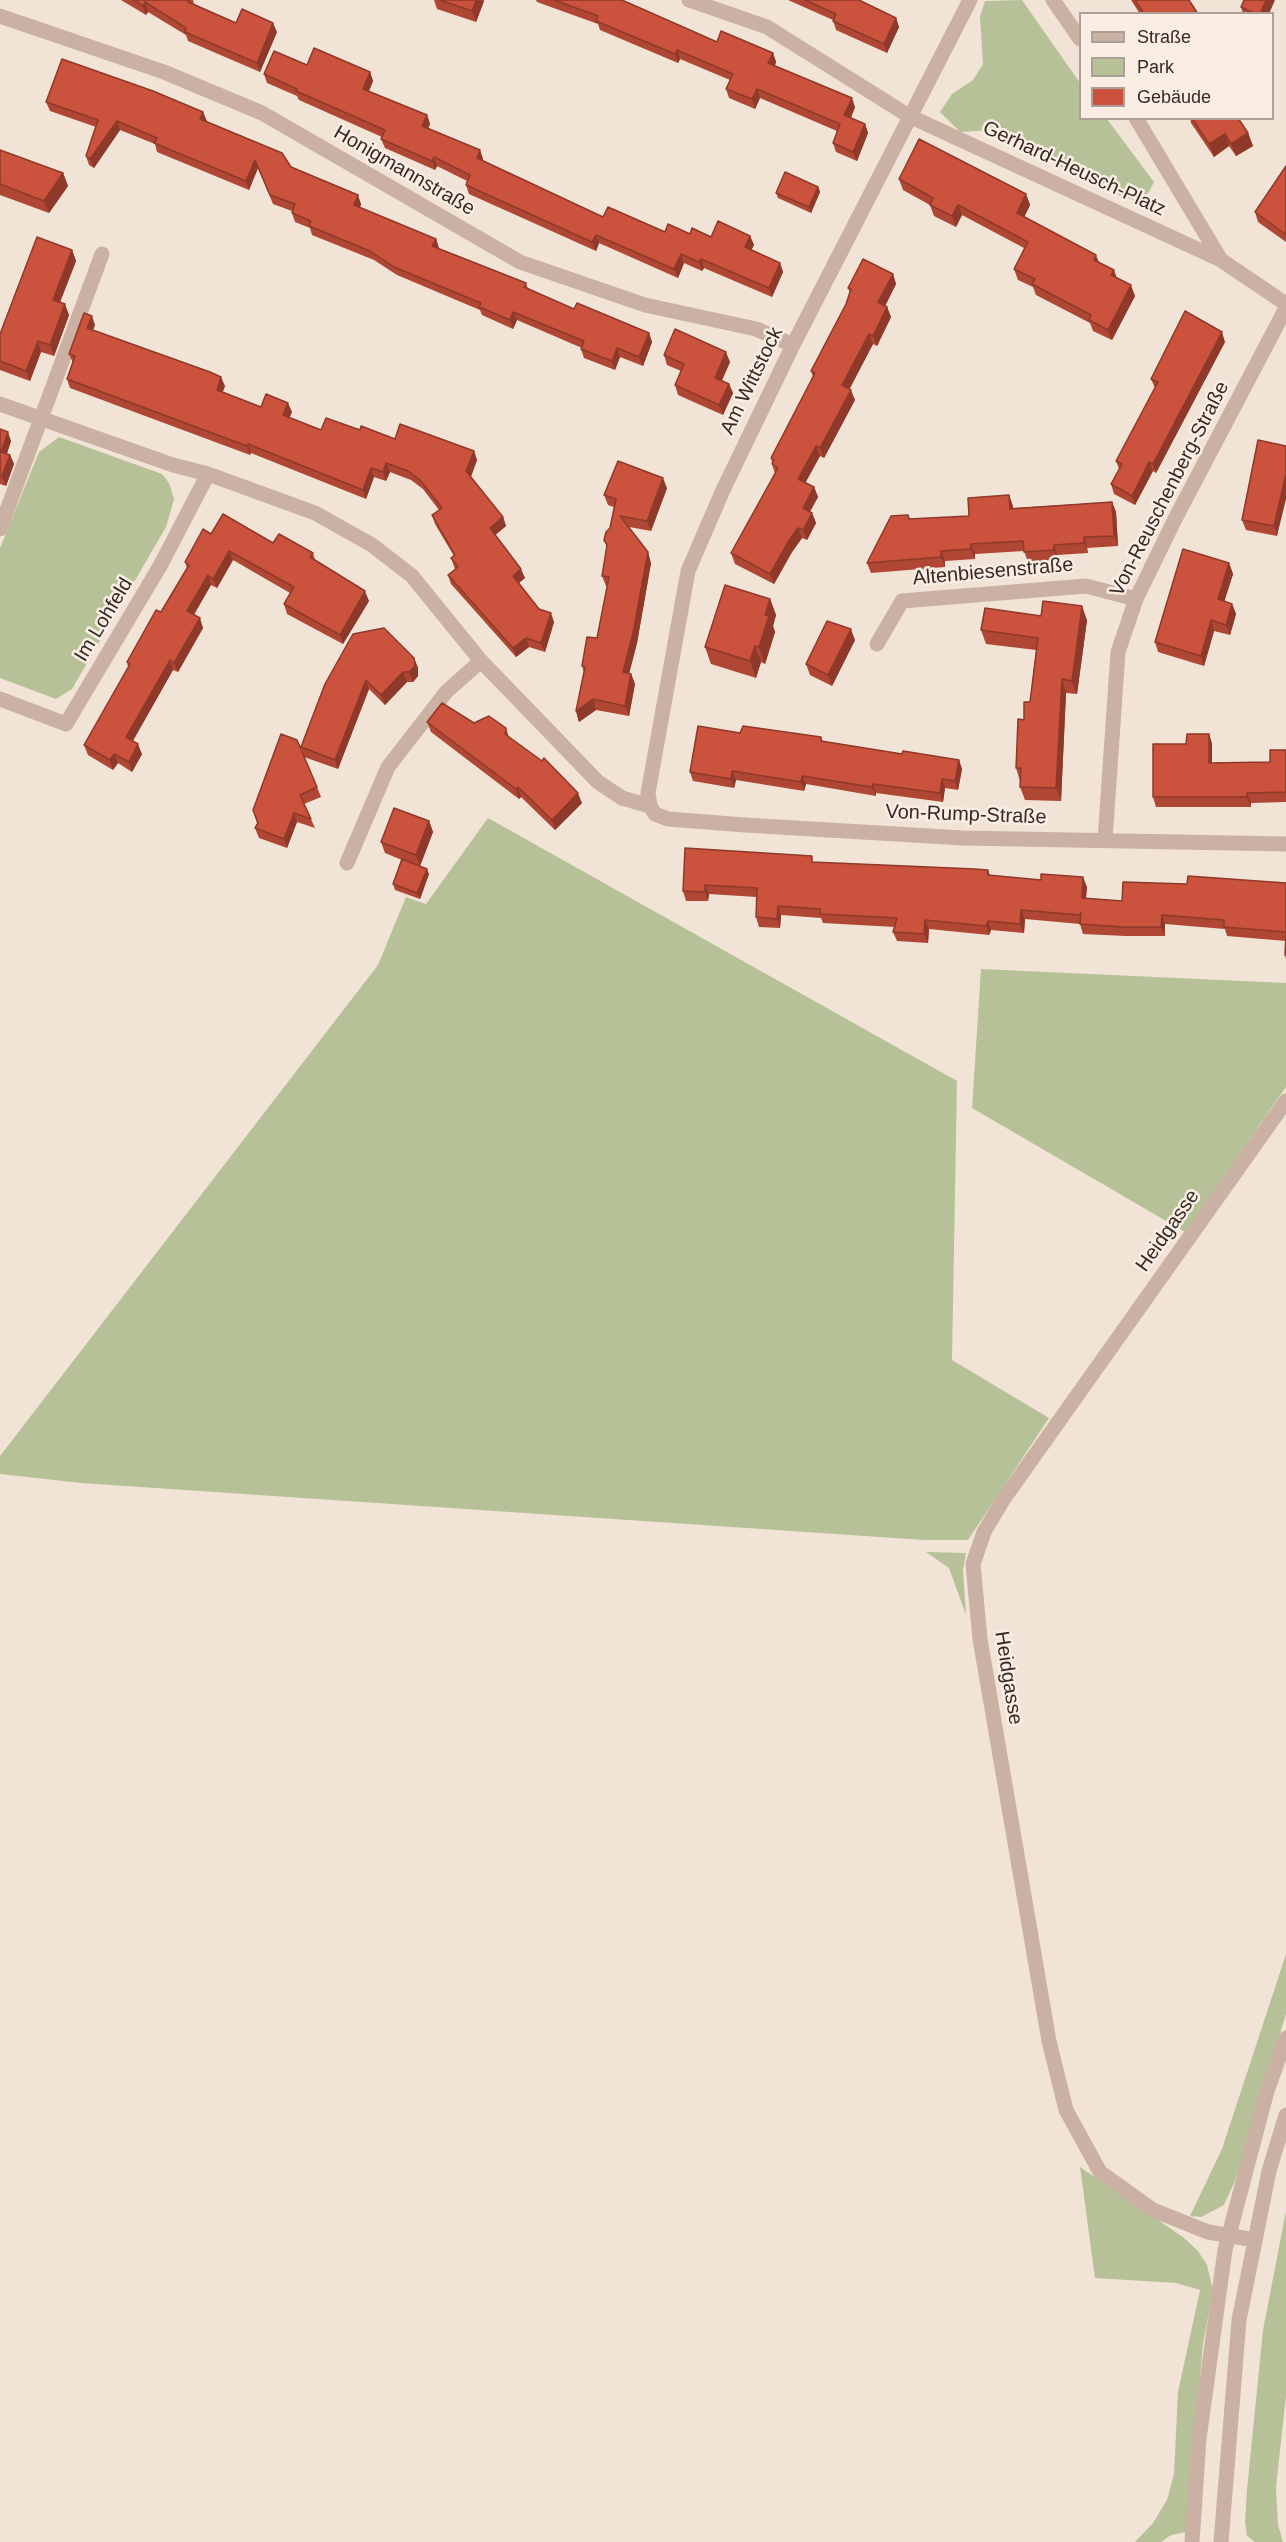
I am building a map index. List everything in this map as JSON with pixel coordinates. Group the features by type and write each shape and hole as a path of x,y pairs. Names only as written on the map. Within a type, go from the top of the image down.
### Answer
{"street":[{"name":"Gerhard-Heusch-Platz","path":"689,0 767,27 909,116 1221,260 1286,303"},
{"name":"Am Wittstock","path":"650,806 648,793 688,571 723,490 793,345 970,0"},
{"path":"1053,0 1079,38"},
{"name":"Honigmannstraße","path":"0,16 164,72 262,113 520,262 645,305 756,329 793,345"},
{"name":"Gerhard-Heusch-Platz","path":"1137,120 1221,260"},
{"path":"0,529 102,254"},
{"name":"Von-Reuschenberg-Straße","path":"1106,840 1119,651 1136,599 1175,519 1286,308"},
{"path":"0,404 173,465 208,474 315,513 372,545 412,576 480,661 598,782 622,798 650,806"},
{"name":"Im Lohfeld","path":"0,699 66,724 160,566 208,474"},
{"name":"Altenbiesenstraße","path":"876,644 902,601 1086,585 1136,599"},
{"path":"347,863 388,768 447,691 480,661"},
{"name":"Von-Rump-Straße","path":"650,806 655,814 668,819 710,823 963,838 1286,844"},
{"name":"Heidgasse","path":"1255,2240 1208,2232 1153,2210 1100,2172 1066,2110 1049,2041 986,1673 973,1564 984,1532 1003,1500 1286,1101"},
{"path":"1192,2542 1199,2439 1229,2235 1267,2091 1286,2038"},
{"path":"1221,2542 1239,2320 1269,2171 1286,2115"}],"green space":[{"path":"1022,0 1079,82 1079,120 1108,120 1154,182 1149,192 1139,202 1107,191 992,130 960,132 940,112 952,94 973,80 983,64 980,16 985,1"},
{"path":"59,437 162,474 169,483 174,499 166,527 72,689 56,699 0,678 0,548 39,452"},
{"path":"488,818 957,1081 952,1360 1049,1418 968,1540 924,1540 81,1483 0,1474 0,1456 378,965 406,897 426,904"},
{"path":"981,969 1286,983 1286,1087 1185,1232 972,1108"},
{"path":"926,1552 966,1553 963,1570 966,1615 949,1568"},
{"path":"1286,1954 1286,2014 1235,2181 1224,2205 1201,2217 1190,2216 1222,2149"},
{"path":"1080,2167 1183,2237 1198,2251 1207,2265 1213,2290 1203,2344 1186,2532 1171,2535 1161,2542 1135,2542 1153,2523 1167,2500 1174,2474 1178,2392 1200,2290 1176,2283 1095,2278"},
{"path":"1286,2211 1286,2396 1276,2487 1278,2525 1283,2542 1255,2542 1247,2536 1245,2522 1247,2489 1263,2330"}],"building":[{"path":"134,0 189,0 188,2 236,23 242,9 273,23 257,63 185,32 186,28 145,2 143,6"},
{"path":"440,0 476,0 472,11"},
{"path":"554,0 622,0 717,42 721,31 773,53 768,63 852,98 844,115 865,124 853,152 833,143 840,124 757,89 752,99 726,89 733,74 677,50 675,54 596,21 598,16"},
{"path":"805,0 859,0 896,18 884,44 833,21 836,14"},
{"path":"1135,0 1189,0 1197,12 1143,12"},
{"path":"1244,0 1266,0 1261,12 1252,12 1241,7"},
{"path":"314,48 370,72 363,89 427,115 422,126 480,150 477,158 603,217 608,207 665,232 668,224 690,234 692,228 711,237 718,221 750,236 745,247 780,263 769,288 701,259 699,262 681,254 674,269 596,235 592,242 466,185 470,175 434,157 432,161 381,139 385,130 296,91 297,89 264,74 274,51 307,65"},
{"path":"62,59 153,91 203,112 200,119 282,153 291,167 358,195 354,205 436,239 432,246 526,283 524,287 574,309 577,303 649,333 639,357 617,348 612,361 581,349 584,341 513,312 510,320 479,307 481,303 394,267 370,251 309,226 311,221 292,213 295,204 270,195 255,160 246,181 154,143 157,138 117,121 90,159 86,156 98,120 46,102"},
{"path":"1193,120 1239,120 1248,133 1231,144 1225,134 1209,144"},
{"path":"919,139 1026,194 1017,213 1096,255 1094,260 1114,270 1111,275 1131,285 1108,330 1089,320 1091,315 1032,284 1035,279 1014,269 1028,242 958,205 952,216 930,205 933,198 899,179"},
{"path":"0,150 63,173 44,201 0,184"},
{"path":"1286,166 1286,232 1285,234 1255,212"},
{"path":"785,172 818,187 809,207 776,193"},
{"path":"37,237 72,250 53,300 65,304 50,345 38,341 26,371 0,361 0,334"},
{"path":"863,259 893,274 878,302 887,307 873,336 869,334 842,385 851,390 820,448 816,446 798,479 814,487 803,508 812,513 803,530 798,528 788,542 770,574 731,553 778,468 772,464 774,460 771,458 815,373 811,371 846,304 851,289 848,288"},
{"path":"1185,311 1222,332 1153,464 1149,462 1132,496 1111,484 1122,464 1116,461 1158,382 1151,379"},
{"path":"84,313 92,316 87,328 210,372 221,377 217,390 261,407 266,394 288,403 283,415 321,430 326,418 360,430 361,426 395,439 400,424 474,451 466,471 503,517 490,528 521,569 513,576 539,609 551,613 541,643 526,638 513,648 448,575 458,567 451,558 455,555 432,515 442,508 420,480 408,471 386,463 383,472 371,468 363,490 248,444 247,446 67,379 75,356 69,354"},
{"path":"675,329 726,352 715,378 729,384 719,405 675,385 684,364 664,355"},
{"path":"0,429 8,432 1,452 10,455 2,476 0,476"},
{"path":"1258,440 1286,446 1286,474 1274,526 1242,520"},
{"path":"618,461 663,478 647,521 620,516 648,552 633,633 623,672 631,674 625,706 593,699 576,711 585,667 582,666 587,637 597,638 609,577 602,576 607,545 604,540 610,528 616,499 604,495"},
{"path":"1009,495 1010,509 1112,502 1114,536 1084,537 1084,543 1054,545 1054,550 1024,552 1023,541 971,544 971,549 941,551 941,557 867,563 891,516 908,515 909,519 969,516 968,498"},
{"path":"223,514 273,543 279,534 313,553 310,557 365,591 340,635 284,604 294,587 229,551 213,579 208,575 187,611 200,618 174,663 170,660 126,737 138,744 129,762 114,754 110,760 84,745 130,664 127,662 156,610 161,612 189,565 185,562 203,529 211,534"},
{"path":"1183,549 1229,563 1218,599 1232,604 1226,625 1211,620 1201,656 1155,642"},
{"path":"725,585 770,599 765,615 769,616 759,647 755,646 750,661 705,647"},
{"path":"1043,601 1082,606 1072,681 1062,679 1056,788 1020,787 1021,768 1016,768 1018,719 1024,720 1024,702 1030,702 1038,638 981,630 985,608 1041,616"},
{"path":"827,621 851,629 828,675 806,664"},
{"path":"384,628 414,658 415,666 409,672 403,672 381,695 366,680 335,760 301,747 325,684 353,634"},
{"path":"442,703 474,723 489,716 506,728 505,734 542,761 544,758 578,793 552,820 518,787 516,789 427,722"},
{"path":"698,726 740,733 743,726 821,737 821,741 902,754 903,751 959,760 955,781 942,779 940,793 873,784 872,787 802,776 801,782 732,771 731,779 690,772"},
{"path":"281,734 297,740 317,787 300,795 311,819 294,813 284,839 255,828 258,823 253,810"},
{"path":"1187,734 1209,734 1209,763 1270,762 1270,750 1286,750 1286,792 1247,793 1247,797 1153,797 1153,744 1186,744"},
{"path":"394,808 429,821 416,855 381,842"},
{"path":"685,848 812,856 812,862 988,870 988,875 1041,880 1041,874 1083,877 1082,898 1122,901 1123,882 1187,884 1188,876 1286,883 1286,932 1224,927 1224,920 1162,915 1161,927 1080,924 1081,912 1080,915 1021,910 1020,924 988,921 986,926 925,920 924,934 893,932 897,918 820,914 820,909 778,906 777,919 756,917 757,888 705,885 705,892 683,891"},
{"path":"402,859 427,869 417,893 393,884"}]}
